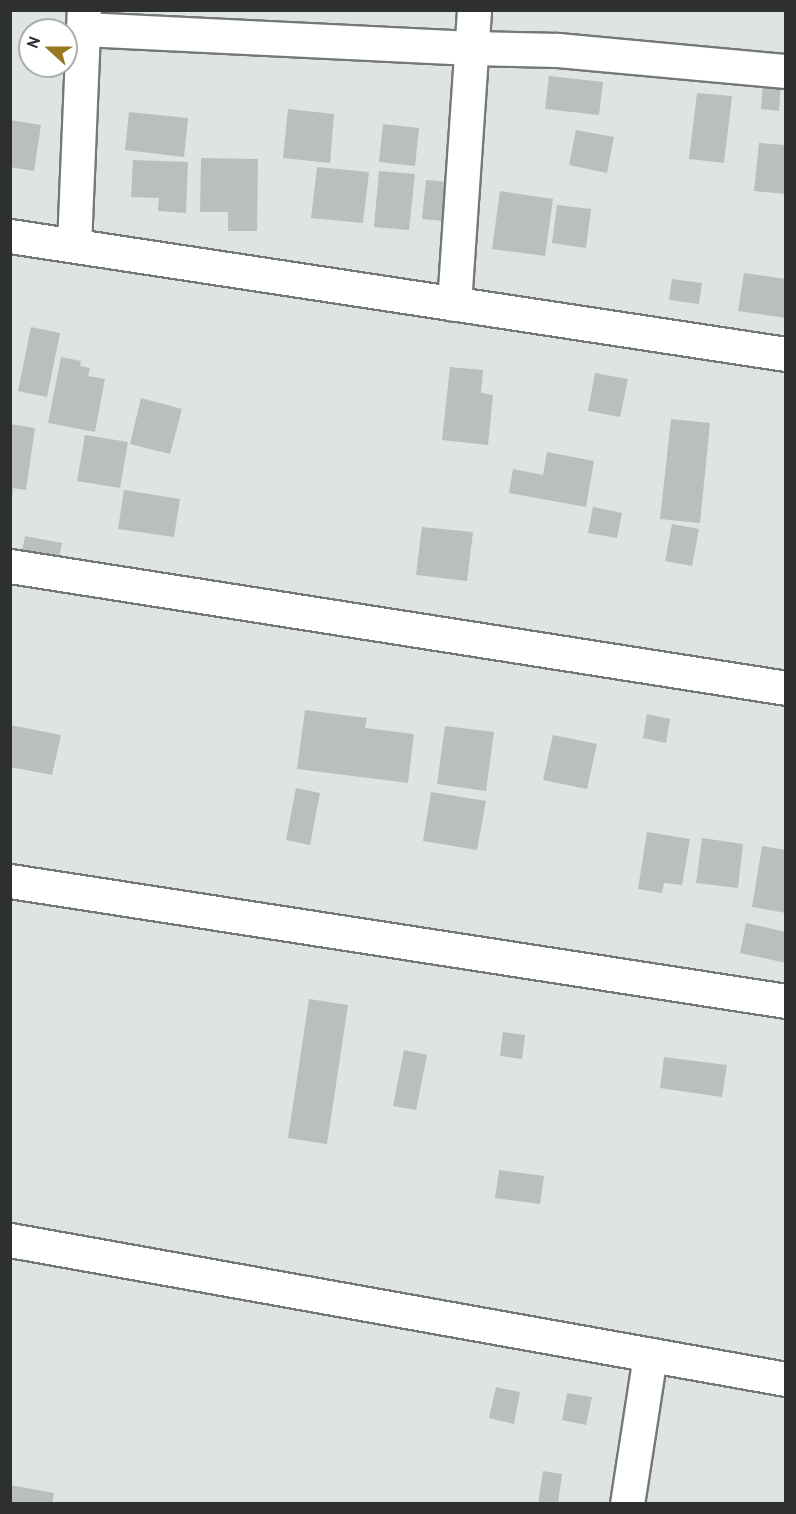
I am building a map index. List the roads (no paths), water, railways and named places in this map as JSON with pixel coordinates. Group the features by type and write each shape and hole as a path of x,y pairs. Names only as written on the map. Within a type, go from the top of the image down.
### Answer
{"street":[{"path":"454,304 474,10"},
{"path":"74,245 84,20 471,48 558,50 786,71"},
{"path":"10,236 786,354"},
{"path":"10,566 786,688"},
{"path":"10,881 786,1001"},
{"path":"10,1240 786,1379"},
{"path":"627,1503 650,1354"}]}
